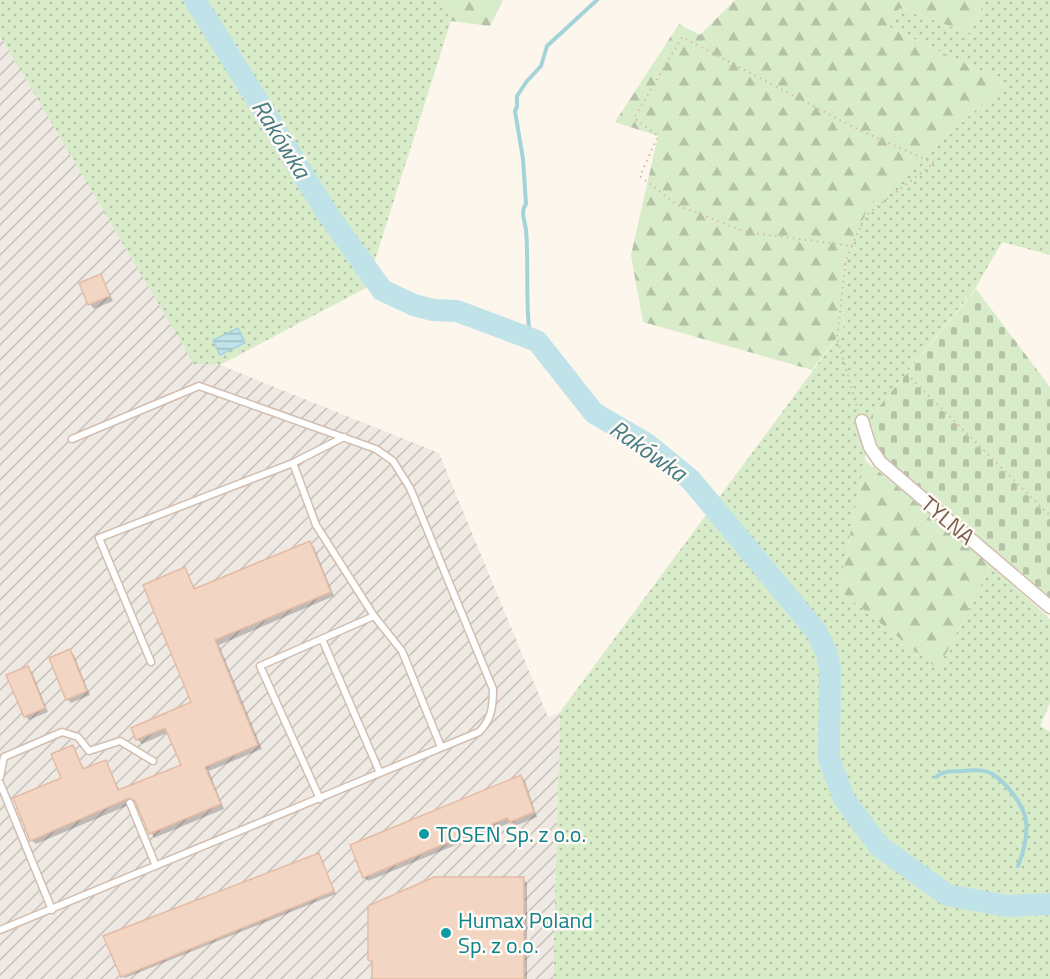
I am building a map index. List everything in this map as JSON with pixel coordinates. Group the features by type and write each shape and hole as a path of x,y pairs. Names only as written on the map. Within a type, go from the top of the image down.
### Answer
{"street":[{"name":"TYLNA","path":"862,421 870,447 880,462 1050,607"}],"lane":[{"path":"0,930 479,732 487,724 493,707 493,689 410,488 393,461 376,449 199,386 72,440"},
{"path":"151,662 99,538 293,463 344,437"},
{"path":"293,463 316,525 374,616 402,651 441,747"},
{"path":"320,799 260,666 374,616"},
{"path":"322,639 380,773"},
{"path":"0,777 4,757 62,732 78,737 89,751 120,741 153,761"},
{"path":"0,783 52,910"},
{"path":"129,803 156,866"}],"path":[{"path":"852,246 746,232 677,205 640,176 658,136 634,118 682,37 855,128 934,163 865,216 846,260 837,338 862,421"},
{"path":"907,374 1050,516"}],"shaded area":[{"path":"0,36 194,363 220,365 439,453 548,717 560,712 553,979 0,979"}],"green space":[{"path":"0,0 445,0 451,21 366,288 220,365 194,364 0,36"},
{"path":"445,0 503,0 490,26 451,21"},
{"path":"735,0 970,0 983,4 969,33 900,8 887,26 1006,83 869,205 846,260 843,330 812,370 643,322 631,255 658,136 615,122 679,24 700,35"},
{"path":"970,0 1050,0 1050,255 1002,242 975,289 869,419 865,460 839,590 938,669 991,565 1050,619 1050,703 1040,726 1050,732 1050,979 553,979 560,712 843,330 846,260 869,205 1006,83 887,26 900,8 969,33 983,5"},
{"path":"976,289 1050,387 1050,599 886,461 874,437 869,419"},
{"path":"865,460 991,565 938,669 839,590"}],"water":[{"path":"238,328 245,343 220,355 213,340"}],"building":[{"path":"101,274 110,296 88,305 79,283"},
{"path":"310,541 331,592 215,640 258,745 205,767 221,804 149,834 135,801 129,798 30,841 13,798 61,778 51,754 73,745 83,769 106,760 118,790 181,765 165,728 136,740 131,728 191,702 143,585 185,567 194,589"},
{"path":"70,649 87,691 66,700 49,658"},
{"path":"28,666 45,708 24,717 6,675"},
{"name":"TOSEN Sp. z o.o.","path":"521,775 534,812 510,822 507,818 363,878 350,845"},
{"path":"319,853 334,891 121,977 103,936"},
{"name":"Humax Poland Sp. z o.o.","path":"434,877 524,877 524,979 372,979 372,961 368,960 368,906"}],"waterway":[{"name":"Rakówka","path":"195,0 327,213 382,290 414,305 433,310 457,311 537,341 594,413 647,444 691,480 816,631 827,654 830,669 829,758 844,799 879,846 947,895 1007,906 1050,904"},
{"path":"530,337 527,243 523,213 526,204 523,159 515,111 517,96 541,66 547,46 597,0"},
{"path":"936,777 948,772 979,770 990,773 1004,784 1014,795 1025,815 1025,844 1018,866"}],"place":[{"name":"TOSEN Sp. z o.o.","path":"424,834"},
{"name":"Humax Poland Sp. z o.o.","path":"446,933"}]}
